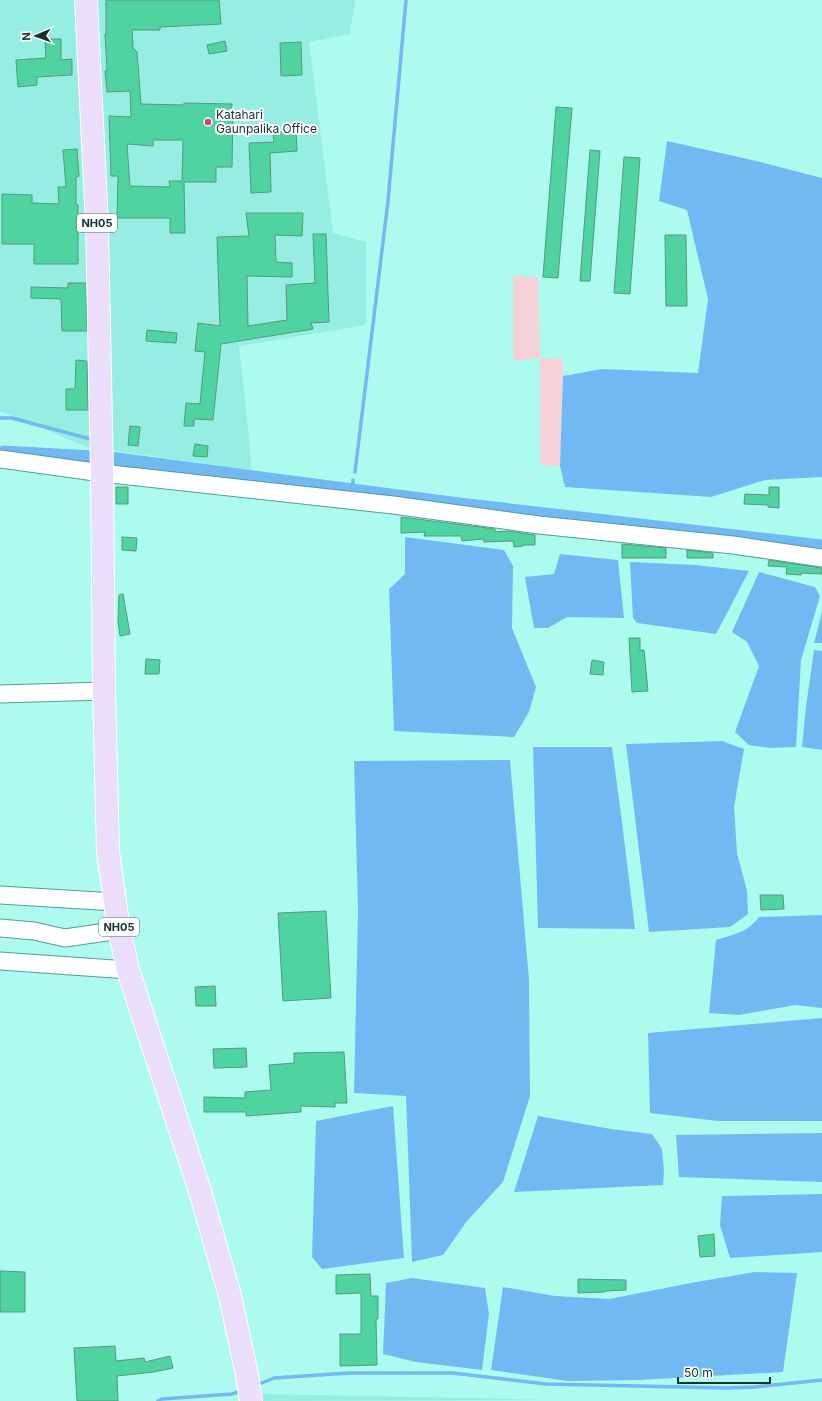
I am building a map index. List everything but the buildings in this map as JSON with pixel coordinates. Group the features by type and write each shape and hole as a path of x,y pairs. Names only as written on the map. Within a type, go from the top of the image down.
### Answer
{"main road":[{"name":"NH05","path":"86,0 97,224 108,852 115,902 128,970 200,1191 230,1296 251,1401"}],"street":[{"path":"0,459 101,461 393,505 539,525 733,545 822,558"},
{"path":"0,694 104,692"},
{"path":"0,895 115,902"},
{"path":"0,928 34,931 65,938 120,930"},
{"path":"0,961 128,970"}],"shaded area":[{"path":"0,0 355,0 350,34 309,42 333,233 366,242 366,325 239,346 251,470 87,447 0,412"},
{"path":"667,141 752,160 822,178 822,477 765,480 711,497 565,487 560,466 563,376 602,369 698,373 708,299 687,210 659,201"},
{"path":"513,276 538,277 540,358 513,361"},
{"path":"540,358 563,359 560,466 540,465"},
{"path":"405,537 504,550 513,566 512,628 536,687 529,712 514,737 394,731 389,589 405,574"},
{"path":"560,554 618,560 624,618 567,617 548,628 534,628 525,577 554,574"},
{"path":"630,562 695,565 749,571 716,634 637,623 633,618"},
{"path":"759,572 815,587 820,596 801,660 796,747 770,748 749,745 735,732 759,666 747,642 732,632"},
{"path":"822,611 822,643 814,643"},
{"path":"814,650 822,651 822,750 802,747"},
{"path":"722,741 744,749 734,807 737,853 747,891 748,914 730,927 649,932 626,744"},
{"path":"533,747 612,747 635,929 538,928"},
{"path":"510,760 529,980 530,1096 503,1182 467,1221 443,1255 412,1262 406,1096 354,1093 358,910 354,761"},
{"path":"822,915 822,1008 795,1005 739,1015 709,1013 716,940 745,930 759,917"},
{"path":"822,1018 822,1121 718,1121 650,1113 648,1033"},
{"path":"393,1106 404,1258 322,1269 312,1257 316,1121"},
{"path":"538,1116 611,1129 652,1134 662,1149 664,1172 663,1185 514,1192"},
{"path":"822,1133 822,1182 679,1177 676,1135"},
{"path":"822,1194 822,1252 730,1258 720,1225 722,1196"},
{"path":"755,1272 797,1273 783,1372 638,1380 568,1381 491,1370 503,1287 555,1296 609,1299"},
{"path":"412,1278 485,1288 489,1314 482,1370 416,1362 383,1354 386,1283"},
{"path":"261,1394 553,1400 262,1401"}],"waterway":[{"path":"355,472 388,201 406,0"},
{"path":"0,418 12,418 94,440"},
{"path":"4,452 110,458 459,504 822,546"},
{"path":"353,480 353,490"},
{"path":"257,1385 274,1378 349,1373 453,1373 546,1384 727,1388 755,1387 822,1380"},
{"path":"158,1401 162,1399 232,1394 241,1391"}],"place":[{"name":"Katahari Gaunpalika Office","path":"208,122"}]}
